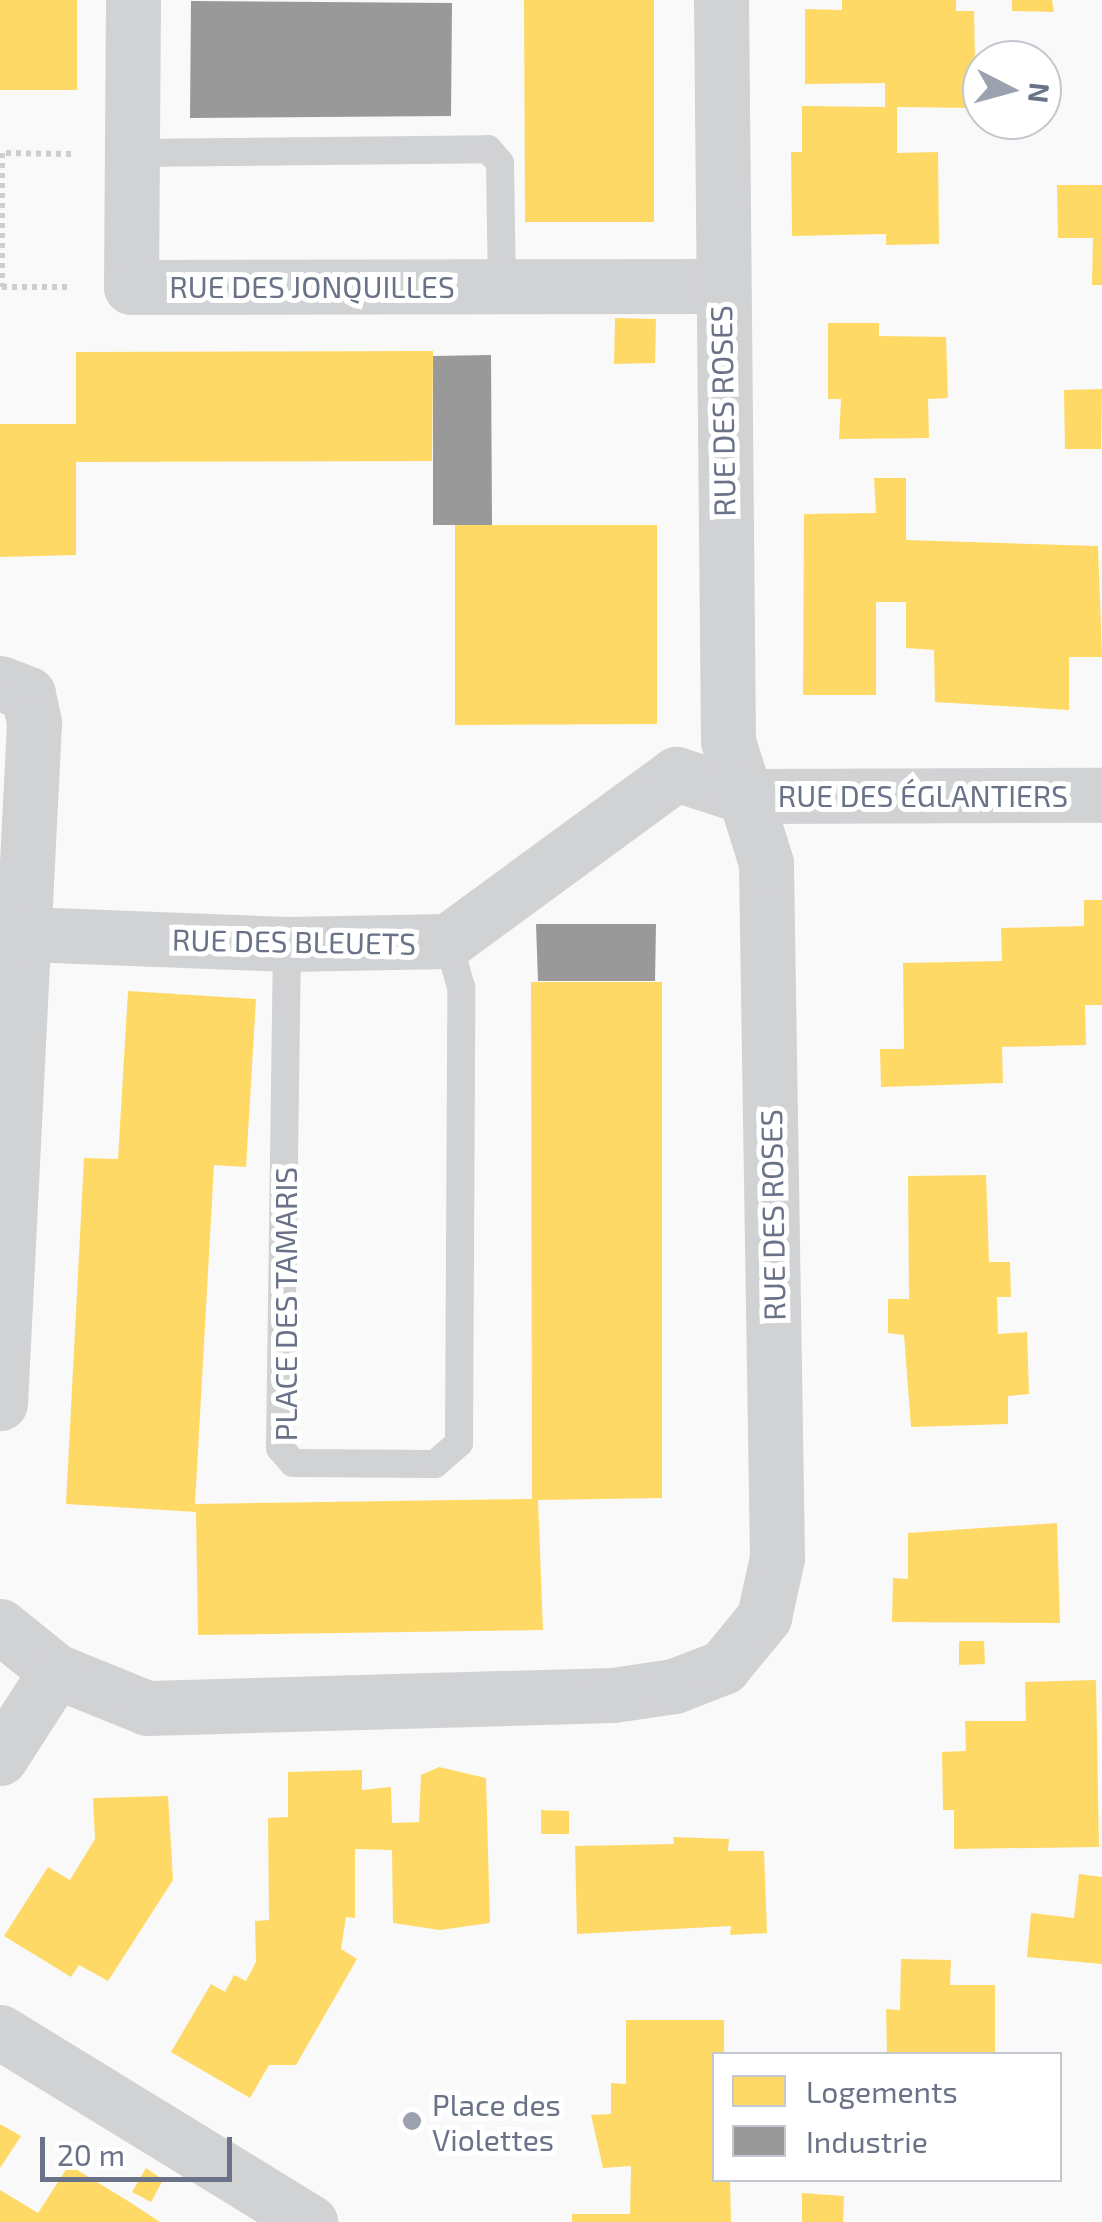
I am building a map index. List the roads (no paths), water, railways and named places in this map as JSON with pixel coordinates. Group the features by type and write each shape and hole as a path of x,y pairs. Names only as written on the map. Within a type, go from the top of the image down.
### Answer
{"street":[{"name":"RUE DES JONQUILLES","path":"133,0 131,287 720,286"},
{"name":"RUE DES ROSES","path":"0,1626 56,1672 147,1708 612,1696 674,1686 724,1667 744,1648 774,1592 777,1558 766,863 728,742 720,286 721,0"},
{"path":"0,684 28,694 34,722 0,1403"},
{"name":"RUE DES BLEUETS","path":"26,934 287,944 448,941 676,774 744,796"},
{"name":"RUE DES ÉGLANTIERS","path":"744,796 1102,795"},
{"path":"0,1758 56,1672"},
{"path":"0,2032 310,2222"}],"lane":[{"path":"132,153 488,149 500,163 502,285"},
{"name":"PLACE DES TAMARIS","path":"287,944 280,1448 292,1463 435,1464 459,1443 462,987 448,941"}],"place":[{"name":"Place des Violettes","path":"412,2121"}]}
